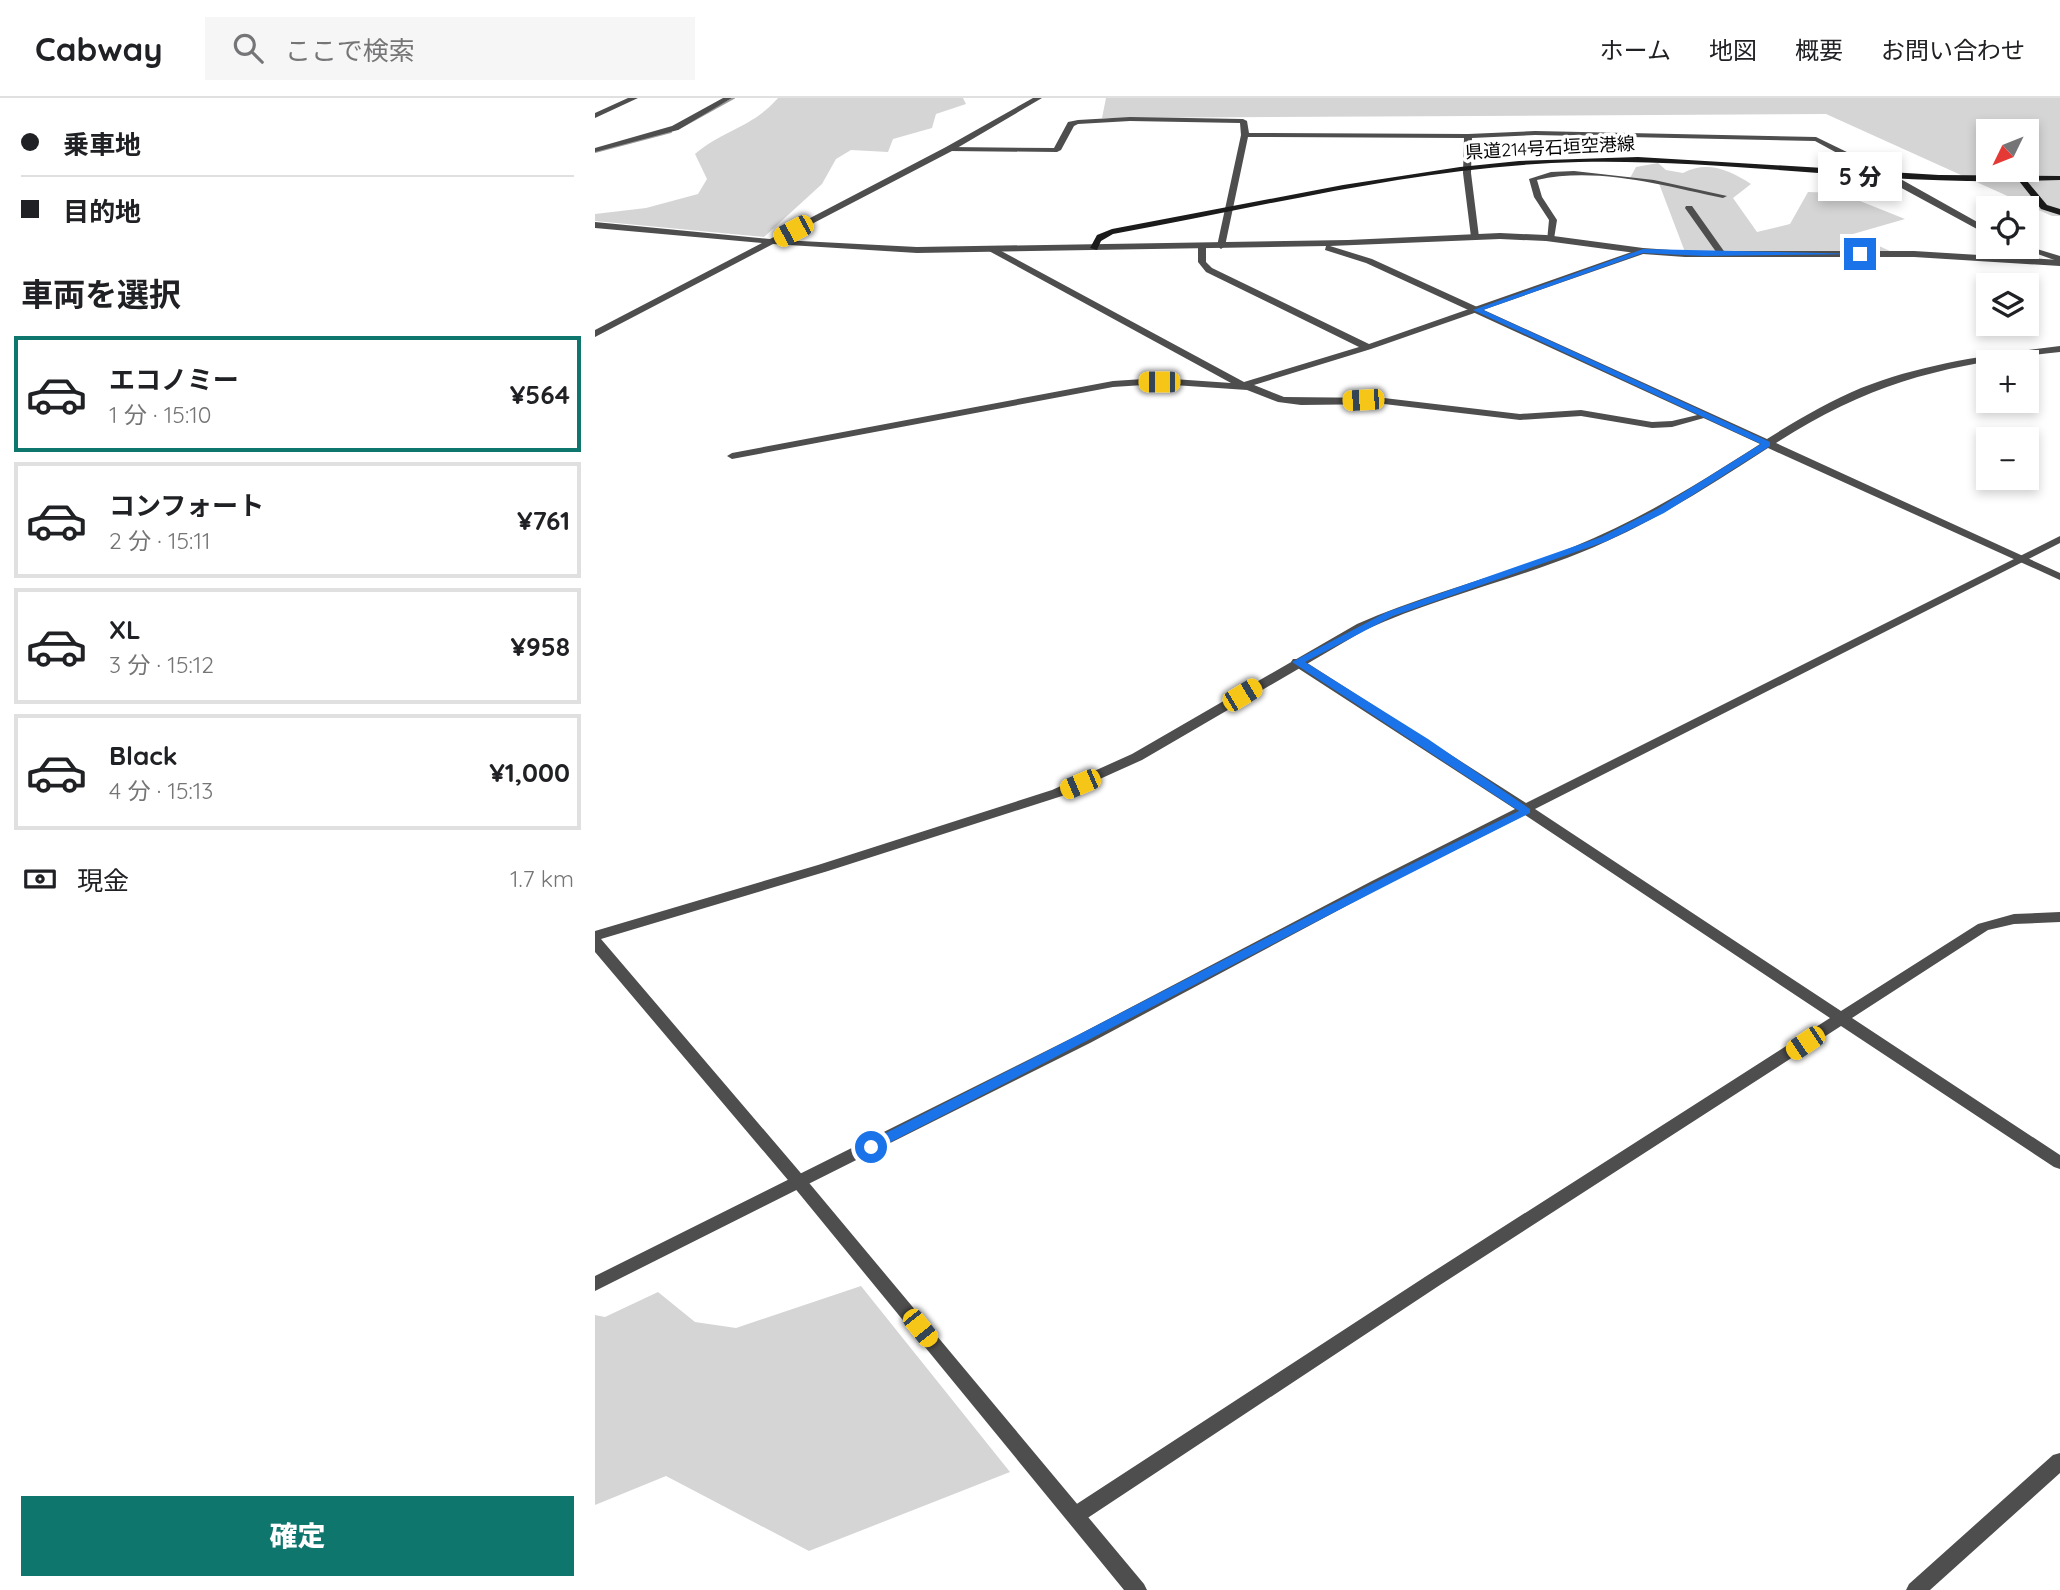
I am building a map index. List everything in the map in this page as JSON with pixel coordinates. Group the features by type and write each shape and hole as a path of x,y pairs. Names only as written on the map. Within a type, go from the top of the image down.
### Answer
{"main road":[{"name":"県道214号石垣空港線","path":"1094,248 1094,241 1112,232 1392,179 1467,168 1536,162 1646,158 1976,178"},
{"name":"県道214号石垣空港線","path":"2039,179 2060,178"},
{"path":"2024,182 2044,206 2060,212"}],"street":[{"path":"595,116 634,98"},
{"path":"595,150 675,128 728,98"},
{"path":"595,334 949,149 1038,98"},
{"path":"949,149 1058,150 1071,124 1104,120 1244,121 1245,135 1221,246"},
{"path":"1245,135 1468,136 1535,133 1811,138 1827,143 1976,225"},
{"path":"1468,136 1467,168 1475,237"},
{"path":"1551,239 1556,225 1552,213 1539,198 1533,179 1542,176 1593,176 1653,182 1723,197"},
{"path":"1689,208 1722,254"},
{"path":"595,225 868,248 1221,246 1475,237 1551,239 1643,251 1722,254 1914,254 2060,261"},
{"path":"1291,244 1354,255 2060,577"},
{"path":"1202,246 1202,262 1209,270 1368,347"},
{"path":"992,249 1245,386 1282,400 1384,401 1520,418 1581,413 1652,425 1672,425 1706,415"},
{"path":"732,456 1113,384 1159,382 1245,386 1368,347 1643,251"},
{"path":"2039,253 2060,261"},
{"path":"595,936 823,868 1057,793 1137,757 1297,662 1390,614 1575,551 1615,534 1660,511 1838,403 1897,378 1954,363 2060,349"},
{"path":"595,1284 1084,1039 1375,885 1527,811 2060,539"},
{"path":"1297,662 1424,742 2060,1163"},
{"path":"1076,1515 1422,1287 1788,1055 1839,1019 1983,927 2014,919 2060,918"},
{"path":"595,942 799,1182 1137,1590"},
{"path":"1916,1590 2060,1461"}],"shaded area":[{"path":"778,98 963,98 966,104 936,114 932,128 893,139 888,152 851,150 836,159 822,184 764,237 595,221 595,214 646,208 698,194 707,179 695,154 716,139 748,123"},
{"path":"1106,98 2060,98 2060,216 2052,216 2039,210 2039,196 2008,196 1977,182 2039,182 2039,119 1976,119 1976,182 1826,114 1102,118"},
{"path":"1658,163 1666,170 1683,173 1701,167 1718,168 1751,184 1733,198 1757,232 1790,224 1808,192 1840,193 1905,219 1853,234 1890,251 1685,252 1658,181 1630,178 1636,167"},
{"path":"861,1286 1010,1472 809,1551 666,1476 595,1505 595,1315 605,1317 658,1292 695,1322 736,1328"}],"waterway":[{"path":"678,129 734,98"},
{"path":"595,152 671,132"}],"route":[{"path":"871,1147 1084,1039 1375,885 1527,811 1297,662 1331,642 1390,614 1575,551 1637,524 1767,444 1476,310 1643,251 1685,254 1860,254"}]}
